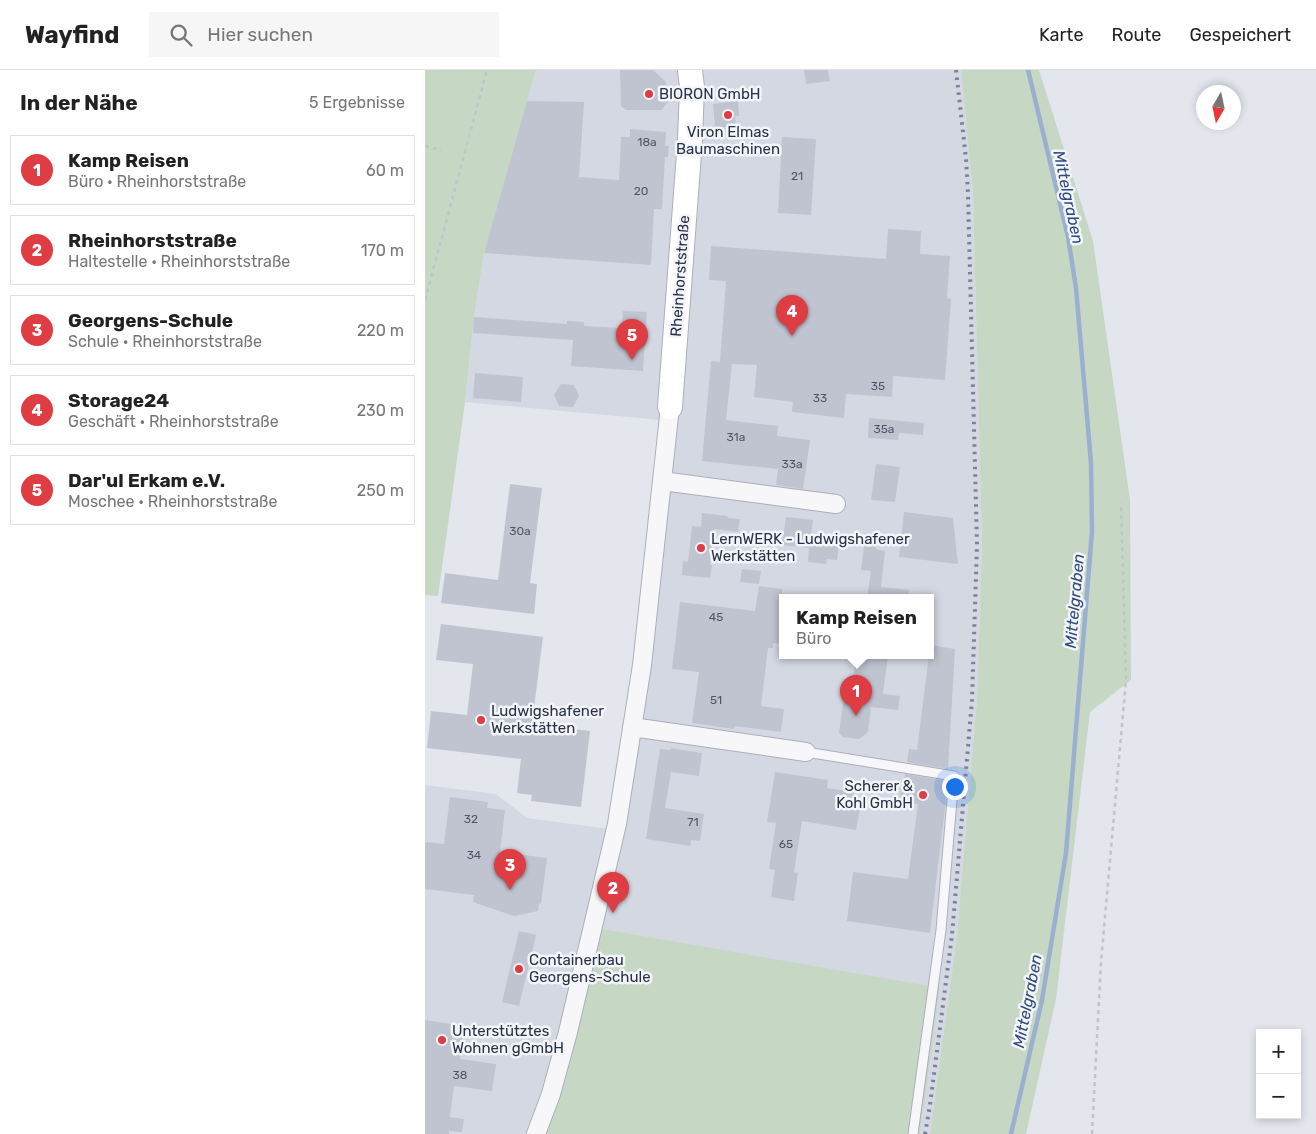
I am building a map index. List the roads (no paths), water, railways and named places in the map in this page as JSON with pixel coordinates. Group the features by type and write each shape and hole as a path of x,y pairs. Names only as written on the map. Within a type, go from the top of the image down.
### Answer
{"street":[{"name":"Rheinhorststraße","path":"536,1134 551,1094 568,1032 609,861 617,824 642,665 670,407 690,140 690,70"},
{"path":"662,481 836,504"},
{"path":"632,727 806,752"}],"lane":[{"path":"806,752 954,776 937,970 913,1134"}],"waterway":[{"name":"Mittelgraben","path":"1011,1134 1042,1000 1066,853 1092,531 1091,463 1076,288 1068,237 1028,70"}],"railway":[{"path":"925,1134 952,935 972,700 977,545 968,194 956,70"}],"place":[{"name":"BIORON GmbH","path":"649,94"},
{"name":"Viron Elmas Baumaschinen","path":"728,115"},
{"name":"Storage24","path":"792,336"},
{"name":"Dar'ul Erkam e.V.","path":"632,360"},
{"name":"LernWERK - Ludwigshafener Werkstätten","path":"701,548"},
{"name":"Kamp Reisen","path":"856,716"},
{"name":"Ludwigshafener Werkstätten","path":"481,720"},
{"name":"Scherer & Kohl GmbH","path":"923,795"},
{"name":"Georgens-Schule","path":"510,890"},
{"name":"Rheinhorststraße","path":"613,913"},
{"name":"Containerbau Georgens-Schule","path":"519,969"},
{"name":"Unterstütztes Wohnen gGmbH","path":"442,1040"}]}
